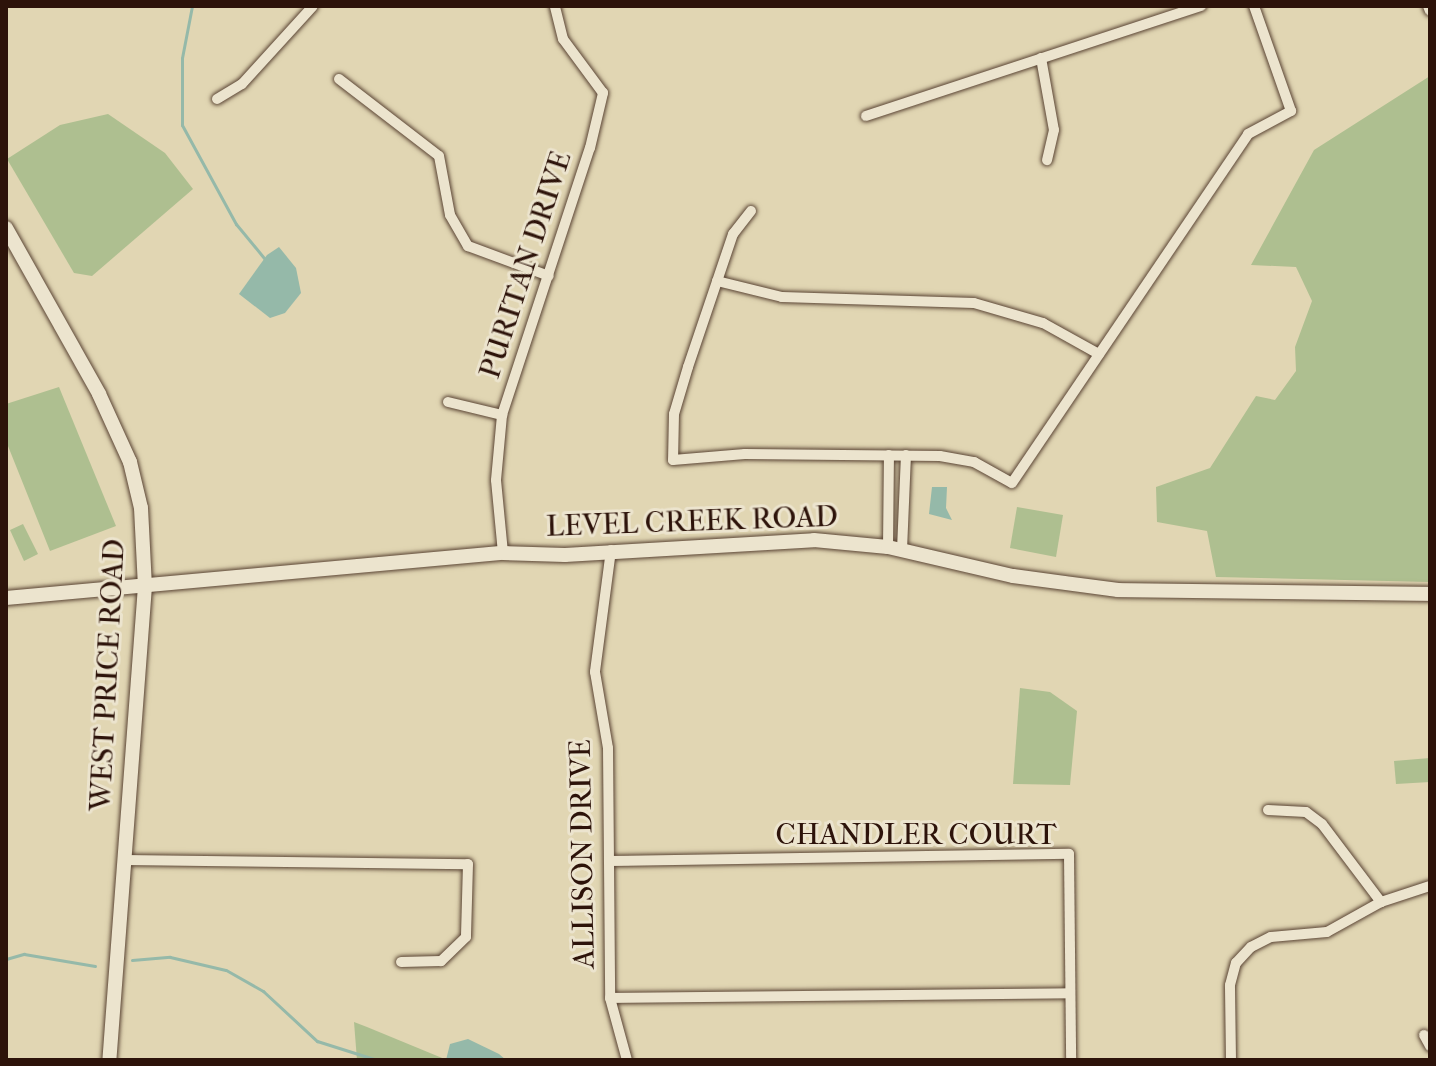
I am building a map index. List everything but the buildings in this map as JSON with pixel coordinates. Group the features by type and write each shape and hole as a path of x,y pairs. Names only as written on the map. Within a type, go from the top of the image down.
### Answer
{"street":[{"path":"217,99 242,84 313,6"},
{"name":"PURITAN DRIVE","path":"503,553 496,480 502,415 549,276 603,93 563,39 555,6"},
{"path":"866,116 1201,6"},
{"path":"751,211 733,234 674,414 673,460 906,455 974,462 1012,483 1248,134 1291,111 1254,6"},
{"path":"1041,58 1054,130 1047,160"},
{"path":"339,79 439,156 450,215 468,246 549,276"},
{"name":"WEST PRICE ROAD","path":"6,228 99,394 130,462 141,508 145,586 109,1060"},
{"path":"717,281 769,296 974,303 1043,323 1099,354"},
{"path":"448,402 502,415"},
{"path":"889,455 895,548"},
{"path":"895,548 906,455"},
{"name":"LEVEL CREEK ROAD","path":"6,598 503,553 814,540 895,548 1013,576 1118,590 1430,594"},
{"name":"ALLISON DRIVE","path":"611,550 595,672 608,748 610,998 627,1060"},
{"path":"1268,810 1306,812 1322,824 1381,902"},
{"name":"CHANDLER COURT","path":"609,861 1069,854 1071,1060"},
{"path":"124,860 468,864 466,937 441,961 401,962"},
{"path":"1231,1060 1230,985 1236,963 1271,937 1327,932 1381,902 1430,886"},
{"path":"610,998 1070,993"},
{"path":"1424,1035 1430,1046"}],"shaded area":[{"path":"1430,76 1430,582 1216,577 1207,531 1157,522 1156,487 1210,468 1256,396 1275,400 1296,371 1295,347 1312,301 1296,267 1251,265 1314,150"},
{"path":"108,114 165,153 193,189 92,276 74,273 7,159 60,125"},
{"path":"279,247 296,268 301,293 285,313 270,318 239,294 267,255"},
{"path":"59,387 116,526 50,551 6,441 6,404"},
{"path":"932,487 947,487 946,508 952,520 929,514"},
{"path":"1017,507 1063,515 1056,557 1010,548"},
{"path":"23,524 38,554 24,561 10,530"},
{"path":"1020,688 1050,692 1077,711 1070,785 1013,784"},
{"path":"1430,758 1430,782 1396,784 1394,761"},
{"path":"354,1022 367,1027 447,1060 357,1060"},
{"path":"468,1039 506,1060 446,1060 450,1044"}],"waterway":[{"path":"192,6 182,58 182,125 236,224 264,258"},
{"path":"6,959 24,954 95,966"},
{"path":"132,960 170,957 226,970 263,991 317,1041 377,1060"}]}
